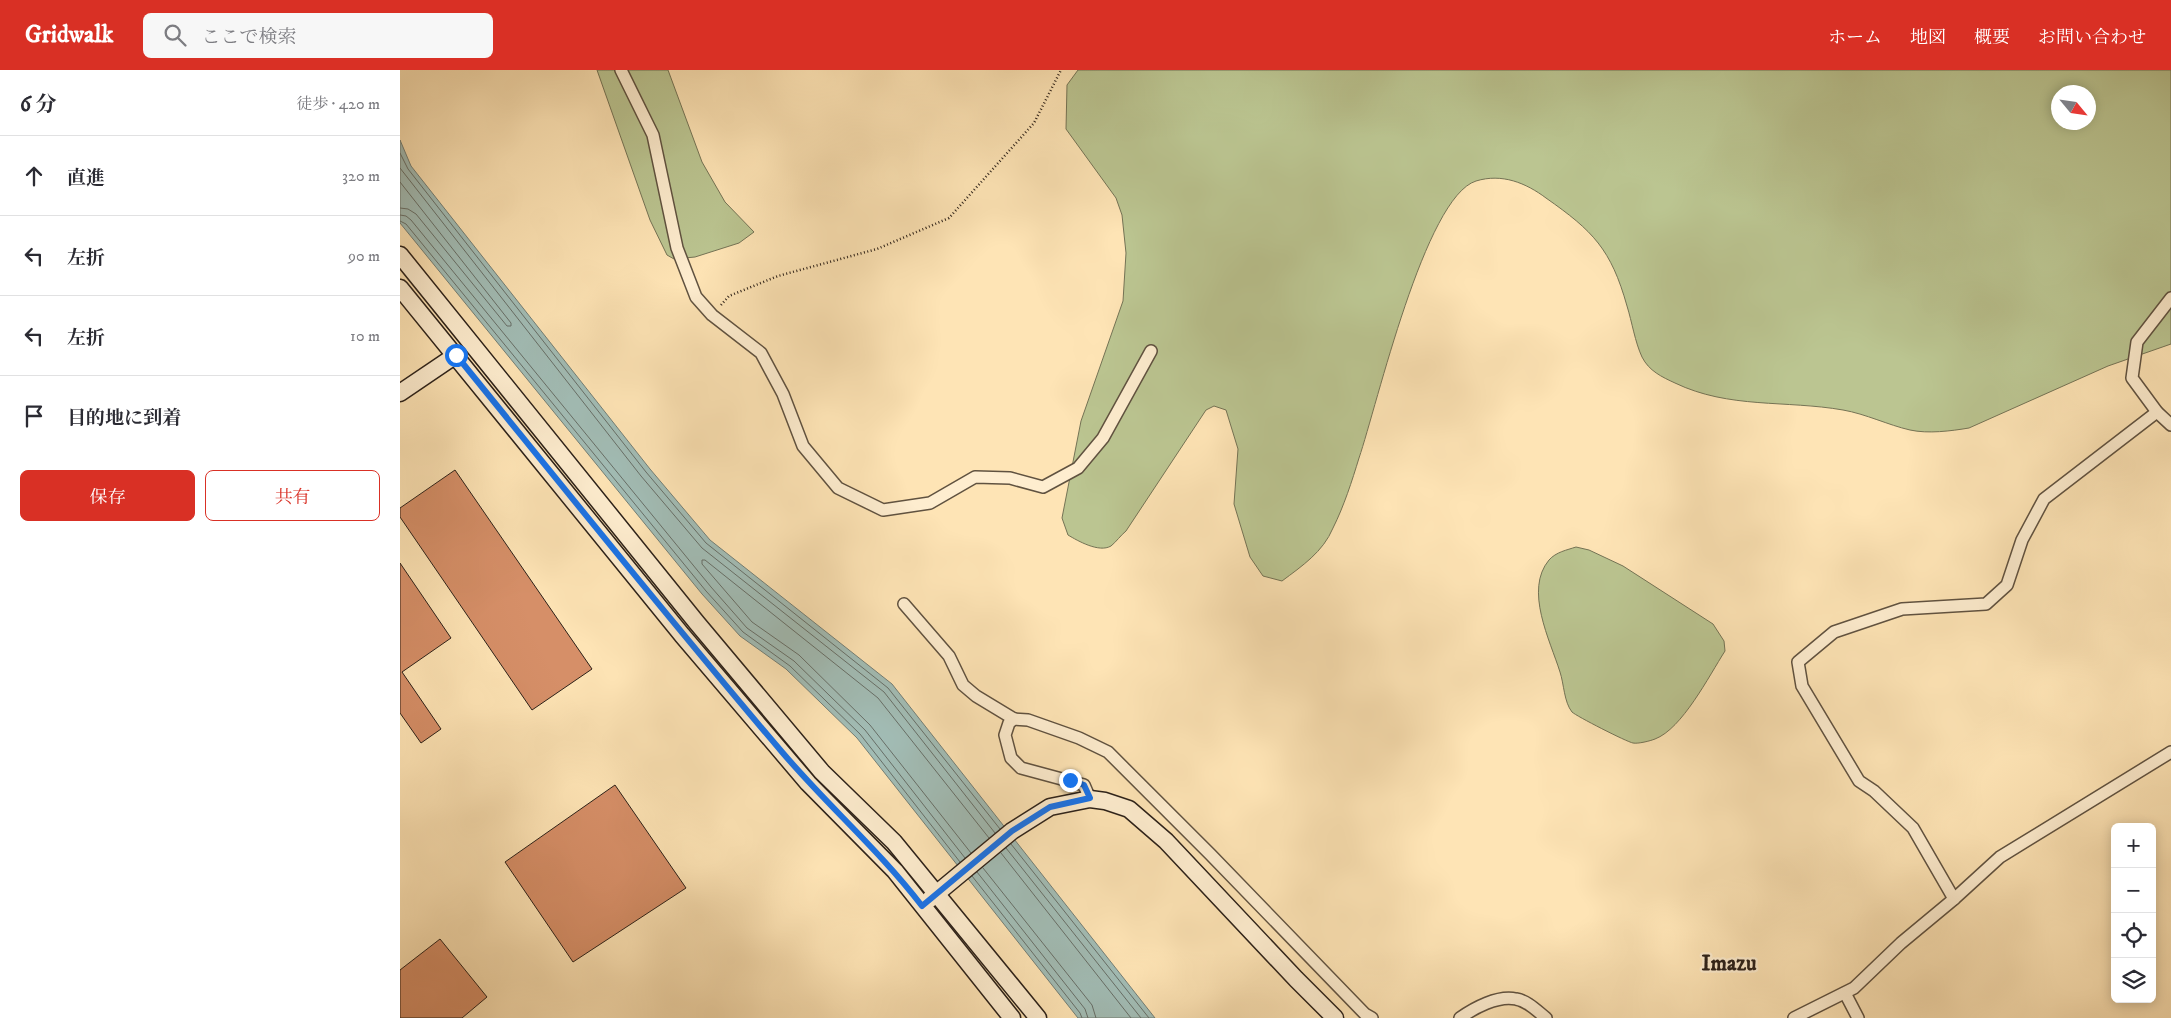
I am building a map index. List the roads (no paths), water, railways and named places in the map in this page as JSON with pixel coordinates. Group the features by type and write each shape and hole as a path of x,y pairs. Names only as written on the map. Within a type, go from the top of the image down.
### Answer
{"street":[{"path":"621,70 653,135 677,248 696,297 712,314 761,353 783,394 803,446 838,488 883,510 930,503 975,477 1010,478 1043,487 1078,468 1103,438 1150,351"},
{"path":"400,255 697,623 822,772 944,888 1038,1018"},
{"path":"400,288 682,635 808,783 895,871 1012,1018"},
{"path":"2171,298 2136,342 2132,378 2156,412 2171,425"},
{"path":"400,392 456,355"},
{"path":"1954,899 1913,828 1874,791 1859,781 1802,686 1798,662 1834,632 1902,609 1986,604 2007,584 2022,540 2044,498 2156,412"},
{"path":"904,604 948,656 963,685 976,696 1014,719 1028,720 1079,738 1108,752 1365,1014 1372,1018"},
{"path":"1014,719 1010,722 1005,735 1011,758 1021,768 1084,785 1090,798"},
{"path":"1794,1018 1854,988 1901,942 1954,899 2000,857 2171,752"},
{"path":"922,906 1012,831 1050,807 1090,798 1105,801 1129,810 1166,841 1335,1018"},
{"path":"1845,993 1858,1018"},
{"path":"1460,1018 1472,1009 1491,1002 1515,998 1530,1005 1546,1018"}],"water":[{"path":"400,140 411,166 650,469 710,540 892,684 1155,1018 1078,1018 857,738 786,669 740,636 702,594 400,223"}],"district":[{"name":"Imazu","path":"1729,963"}]}
